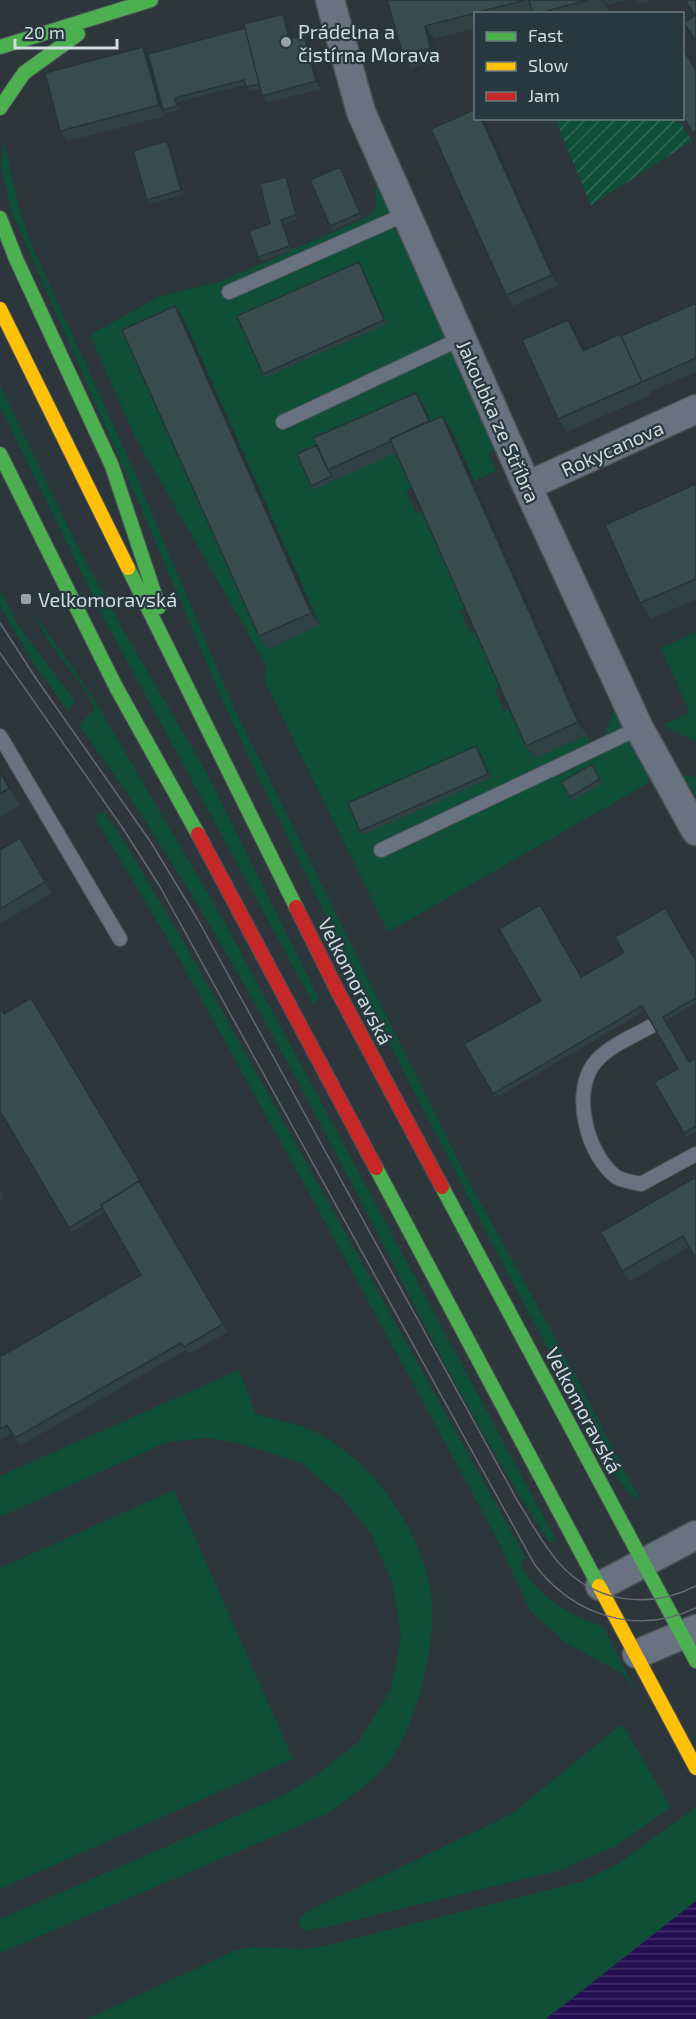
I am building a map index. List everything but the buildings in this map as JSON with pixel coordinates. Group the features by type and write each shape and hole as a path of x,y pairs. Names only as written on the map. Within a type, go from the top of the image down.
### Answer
{"main road":[{"path":"0,46 117,8 150,0"},
{"path":"84,3 117,8"},
{"path":"0,108 16,79 30,65 117,8"},
{"path":"0,218 16,259 112,466 177,663"},
{"name":"Velkomoravská","path":"0,309 338,992 644,1563 689,1632 696,1661"},
{"path":"0,454 111,678 206,849 696,1768"}],"street":[{"name":"Jakoubka ze Stříbra","path":"330,0 361,112 527,486 639,728 696,831"},
{"name":"Rokycanova","path":"527,486 696,409"},
{"path":"600,1586 696,1535"},
{"path":"637,1654 689,1632"}],"lane":[{"path":"229,292 406,214"},
{"path":"283,422 462,338"},
{"path":"381,849 639,728"},
{"path":"0,736 120,939"},
{"path":"653,1025 601,1056 590,1071 583,1112 590,1138 603,1163 616,1177 641,1184 696,1154"}],"green space":[{"path":"555,120 679,120 692,141 591,205"},
{"path":"4,141 21,215 33,248 135,473 235,710 468,1180 563,1352 640,1500 629,1494 614,1473 498,1255 368,1002 222,700 11,210 1,166"},
{"path":"376,179 498,449 488,453 496,471 474,481 450,429 299,458 313,489 397,451 414,487 406,491 416,513 424,510 467,607 460,611 470,633 477,630 502,686 495,689 504,711 512,708 534,758 587,735 591,746 596,743 606,730 614,707 650,782 388,932 265,682 266,665 135,437 90,335 160,296 222,281 370,216 376,206"},
{"path":"0,385 72,535 121,626 208,775 318,997 316,1003 313,1003 103,617 0,406"},
{"path":"0,590 19,626 75,702 68,711 32,661 0,606"},
{"path":"32,610 90,692 224,921 556,1540 550,1543 477,1423 233,964 159,843 79,725 94,709 87,692 48,641"},
{"path":"696,632 696,741 667,728 665,724 690,713 661,648"},
{"path":"686,775 696,778 696,797 683,777"},
{"path":"103,811 124,841 186,946 526,1558 520,1563 535,1585 555,1603 603,1626 637,1694 623,1674 566,1643 530,1611 496,1537 347,1262 177,955 94,816"},
{"path":"239,1370 256,1414 306,1428 340,1447 375,1479 402,1517 413,1538 429,1581 432,1621 427,1666 407,1731 385,1767 329,1813 0,1953 0,1919 282,1796 317,1775 359,1741 391,1689 401,1636 393,1584 371,1534 342,1498 301,1463 245,1445 208,1438 167,1442 0,1517 0,1476"},
{"path":"174,1490 293,1759 0,1889 0,1568"},
{"path":"622,1724 671,1807 616,1846 558,1871 326,1927 305,1931 301,1928 298,1920 308,1911 510,1815"},
{"path":"696,1807 696,1901 546,2019 87,2019 236,1950 316,1948 581,1882 616,1865"}],"shaded area":[{"path":"696,1901 696,2019 546,2019"}],"tram line":[{"path":"0,623 37,680 150,841 198,920 536,1532 558,1562 572,1576 605,1594 641,1600 678,1594 696,1586"},
{"path":"0,653 122,827 159,885 535,1565 568,1597 608,1616 629,1620 651,1620 674,1616 696,1608"}],"traffic: fast":[{"path":"0,47 151,0"},
{"path":"0,108 24,73 78,34"},
{"path":"0,218 16,259 112,466 159,607"},
{"path":"0,454 116,687 198,834"},
{"path":"128,568 296,907"},
{"path":"376,1168 599,1586"},
{"path":"442,1187 696,1661"}],"traffic: slow":[{"path":"0,309 128,568"},
{"path":"599,1586 696,1768"}],"traffic: jam":[{"path":"198,834 376,1168"},
{"path":"296,907 338,992 442,1187"}],"place":[{"name":"Prádelna a čistírna Morava","path":"286,42"},
{"name":"Velkomoravská","path":"26,599"}]}
